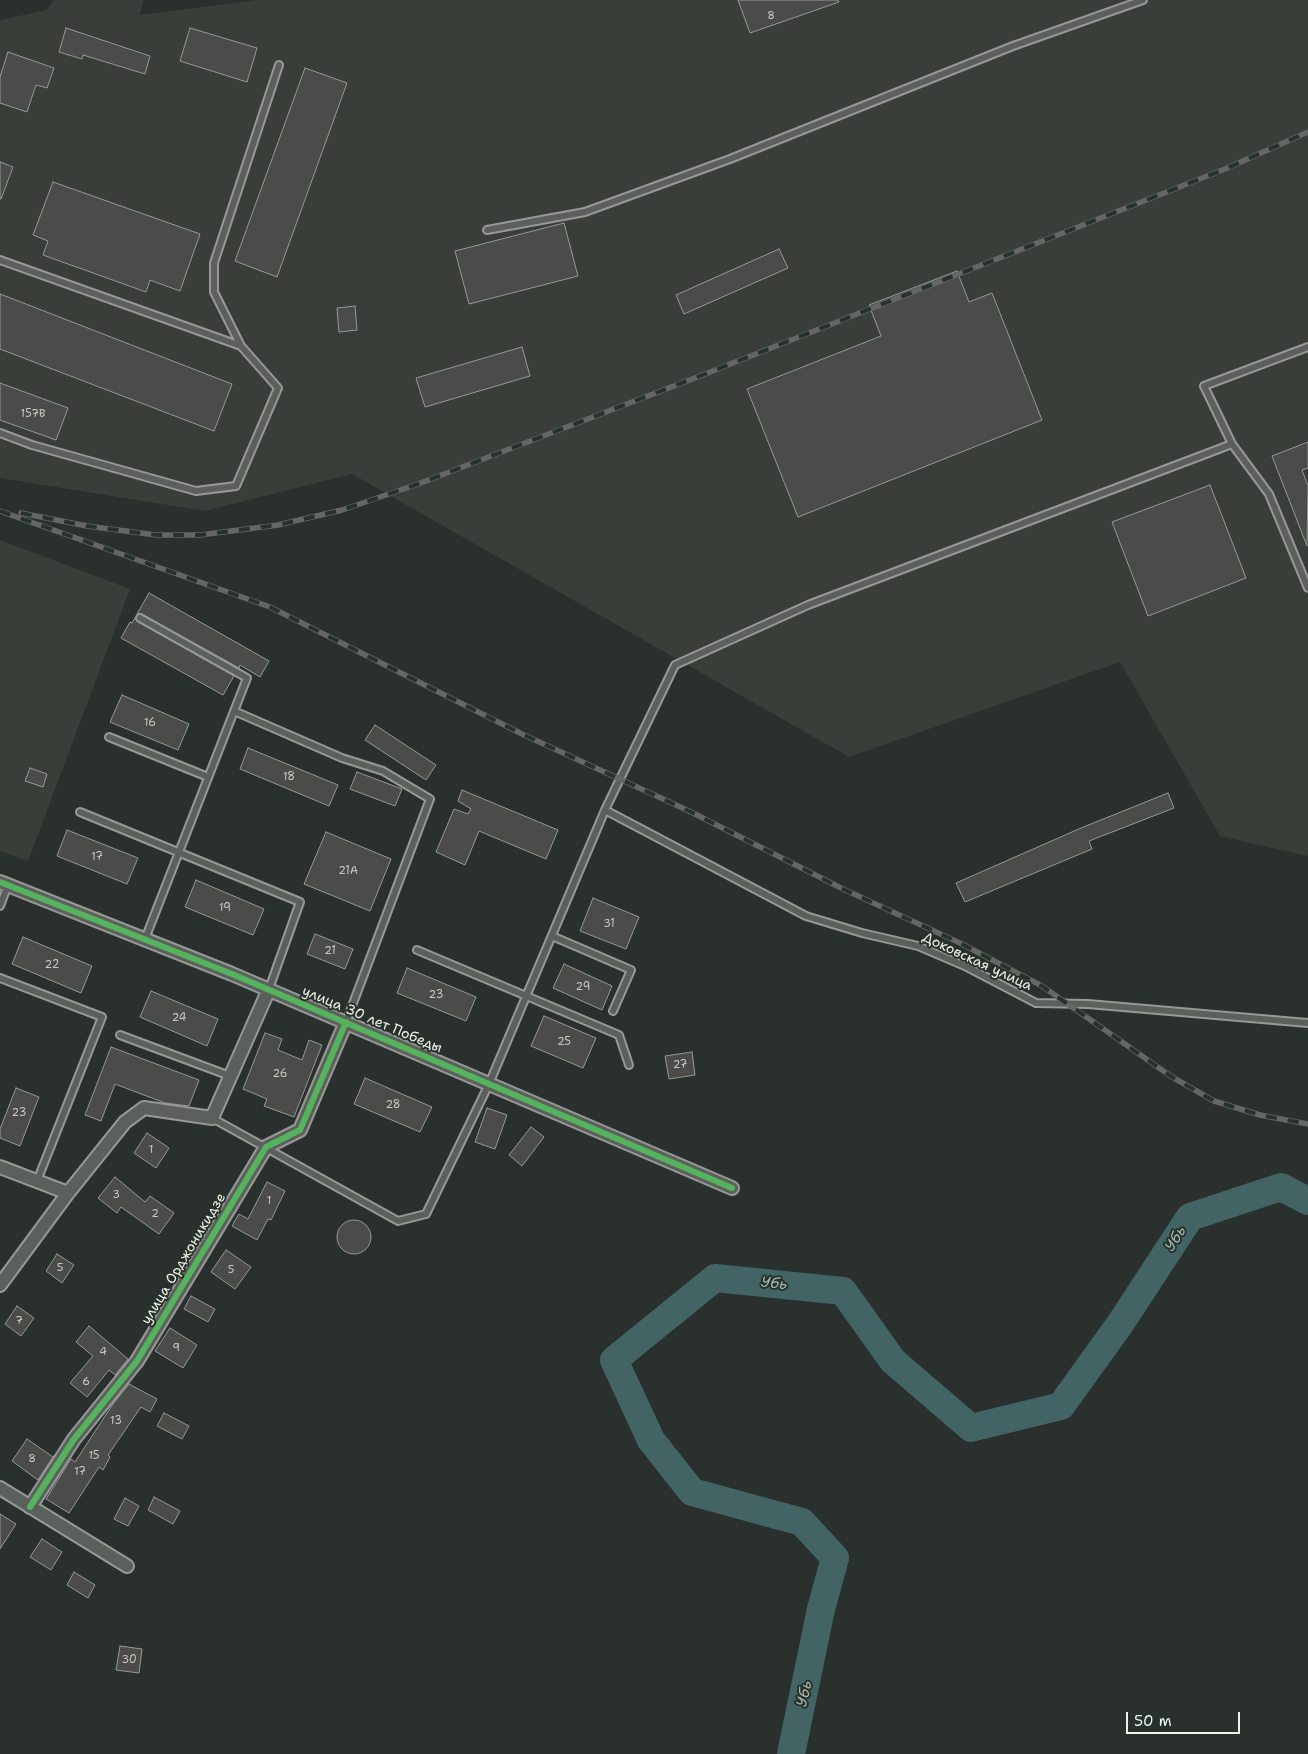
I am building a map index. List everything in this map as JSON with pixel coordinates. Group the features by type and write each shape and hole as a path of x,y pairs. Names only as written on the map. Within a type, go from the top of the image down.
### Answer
{"street":[{"name":"улица 30 лет Победы","path":"4,884 269,989 732,1188"},
{"path":"0,1285 68,1193 125,1122 144,1108 212,1118 269,989"},
{"path":"266,1147 300,1130 346,1022"},
{"name":"улица Орджоникидзе","path":"30,1506 74,1439 137,1361 266,1147"},
{"path":"0,1167 68,1193"},
{"path":"0,1488 127,1566"}],"lane":[{"path":"487,230 585,212 730,159 1013,46 1143,0"},
{"path":"0,433 32,445 196,491 236,486 278,388 242,346 214,292 214,263 279,65"},
{"path":"0,260 242,346"},
{"path":"1308,347 1204,386 1232,444 1269,494 1308,588"},
{"path":"212,1118 398,1221 413,1219 426,1214 489,1084 605,810 675,665 808,606 1232,444"},
{"path":"140,618 247,678 145,939"},
{"path":"234,711 342,758 383,771 430,799 346,1022"},
{"path":"109,737 208,777"},
{"name":"Доковская улица","path":"605,810 806,916 862,933 918,946 967,967 1036,1003 1088,1004 1308,1023"},
{"path":"80,812 300,902 269,989"},
{"path":"0,906 4,884"},
{"path":"552,936 631,970 613,1011"},
{"path":"417,950 619,1035 629,1064"},
{"path":"0,978 102,1017 37,1181"},
{"path":"120,1035 230,1076"}],"shaded area":[{"path":"54,0 143,0 140,15 256,0 1308,0 1308,856 1220,836 1120,662 849,757 352,474 205,511 0,478 0,20 47,10"},
{"path":"0,540 130,589 28,861 0,851"}],"building":[{"path":"738,0 838,0 839,2 750,33"},
{"path":"66,28 150,56 145,74 83,55 82,59 59,52"},
{"path":"190,28 257,48 247,82 180,61"},
{"path":"8,52 54,68 47,88 36,85 27,112 0,103 0,77"},
{"path":"305,68 347,83 277,277 235,261"},
{"path":"0,162 13,167 1,199 0,199"},
{"path":"53,182 200,234 180,291 150,280 146,292 43,255 48,241 33,235"},
{"path":"564,223 578,276 469,304 455,251"},
{"path":"779,249 788,268 684,314 676,295"},
{"path":"957,271 969,302 992,293 1042,420 798,517 747,389 881,336 869,305"},
{"path":"0,294 232,384 214,431 0,349"},
{"path":"355,306 357,330 339,332 337,308"},
{"path":"522,347 530,376 425,407 416,378"},
{"path":"0,383 68,408 56,440 0,420"},
{"path":"1308,442 1308,468 1302,470 1308,486 1307,546 1272,456"},
{"path":"1210,485 1246,578 1148,616 1112,522"},
{"path":"149,593 269,661 260,677 240,665 239,668 142,614 137,614"},
{"path":"135,618 138,622 234,676 223,695 121,638 130,622 132,623"},
{"path":"122,695 189,724 178,750 110,722"},
{"path":"375,725 436,765 426,780 365,740"},
{"path":"248,748 338,785 329,806 240,769"},
{"path":"30,768 47,774 43,787 25,781"},
{"path":"357,772 402,789 395,806 350,789"},
{"path":"462,790 558,830 546,859 479,831 465,865 436,852 454,809 468,814 471,809 458,801"},
{"path":"1168,793 1174,808 1089,841 1092,849 965,902 956,883 1081,828"},
{"path":"67,830 138,858 127,884 57,856"},
{"path":"326,832 391,859 370,911 304,884"},
{"path":"196,880 264,909 253,935 185,907"},
{"path":"593,898 639,917 626,949 580,931"},
{"path":"315,934 353,949 345,969 307,954"},
{"path":"23,937 92,966 81,993 12,964"},
{"path":"564,964 612,986 602,1010 553,988"},
{"path":"407,968 476,997 466,1021 397,993"},
{"path":"151,991 218,1019 207,1046 140,1017"},
{"path":"544,1016 596,1038 583,1068 531,1046"},
{"path":"265,1033 282,1039 278,1050 302,1060 309,1040 322,1045 294,1117 264,1106 267,1099 243,1089"},
{"path":"111,1047 199,1080 189,1106 165,1103 115,1084 101,1121 85,1115"},
{"path":"692,1052 695,1075 669,1079 665,1056"},
{"path":"365,1078 432,1107 420,1132 354,1104"},
{"path":"16,1088 39,1097 20,1146 0,1138 0,1129"},
{"path":"487,1108 507,1115 495,1149 475,1142"},
{"path":"531,1127 544,1137 522,1166 509,1155"},
{"path":"147,1133 169,1148 156,1168 134,1153"},
{"path":"115,1177 145,1202 150,1196 174,1213 159,1234 121,1207 117,1213 98,1198"},
{"path":"267,1182 285,1191 271,1220 268,1219 257,1240 232,1226 239,1214 248,1219"},
{"path":"354,1220 366,1225 371,1237 366,1249 354,1254 342,1249 337,1237 342,1225"},
{"path":"226,1250 251,1267 235,1289 211,1272"},
{"path":"57,1254 74,1265 62,1283 46,1271"},
{"path":"191,1296 215,1309 208,1322 184,1309"},
{"path":"17,1306 34,1318 21,1336 5,1324"},
{"path":"89,1326 128,1359 115,1375 109,1370 87,1397 70,1383 93,1356 76,1342"},
{"path":"170,1328 197,1345 183,1368 155,1351"},
{"path":"129,1384 157,1399 150,1412 141,1407 108,1455 110,1457 103,1470 99,1467 69,1513 46,1499 71,1459 75,1462 113,1404"},
{"path":"164,1413 189,1426 182,1439 157,1426"},
{"path":"27,1439 53,1457 38,1480 12,1461"},
{"path":"154,1497 180,1511 173,1524 148,1510"},
{"path":"125,1498 139,1506 128,1526 114,1519"},
{"path":"0,1514 16,1524 0,1549"},
{"path":"42,1539 62,1552 51,1570 30,1557"},
{"path":"74,1572 95,1585 88,1598 67,1585"},
{"path":"120,1646 142,1649 139,1673 116,1670"}],"waterway":[{"name":"Убь","path":"791,1754 821,1609 835,1558 802,1522 692,1492 651,1440 614,1360 715,1278 843,1291 893,1361 971,1428 1061,1406 1120,1324 1190,1217 1281,1187 1308,1201"}],"railway":[{"path":"21,513 87,526 156,535 200,535 278,525 342,510 418,484 700,376 1225,169 1308,132"},
{"path":"0,511 270,607 522,734 689,811 843,889 960,943 1042,986 1172,1077 1214,1101 1260,1115 1308,1124"}],"cycle path":[{"path":"0,882 232,974 732,1188"},
{"path":"30,1507 74,1439 137,1361 266,1147 300,1130 346,1022"}]}
